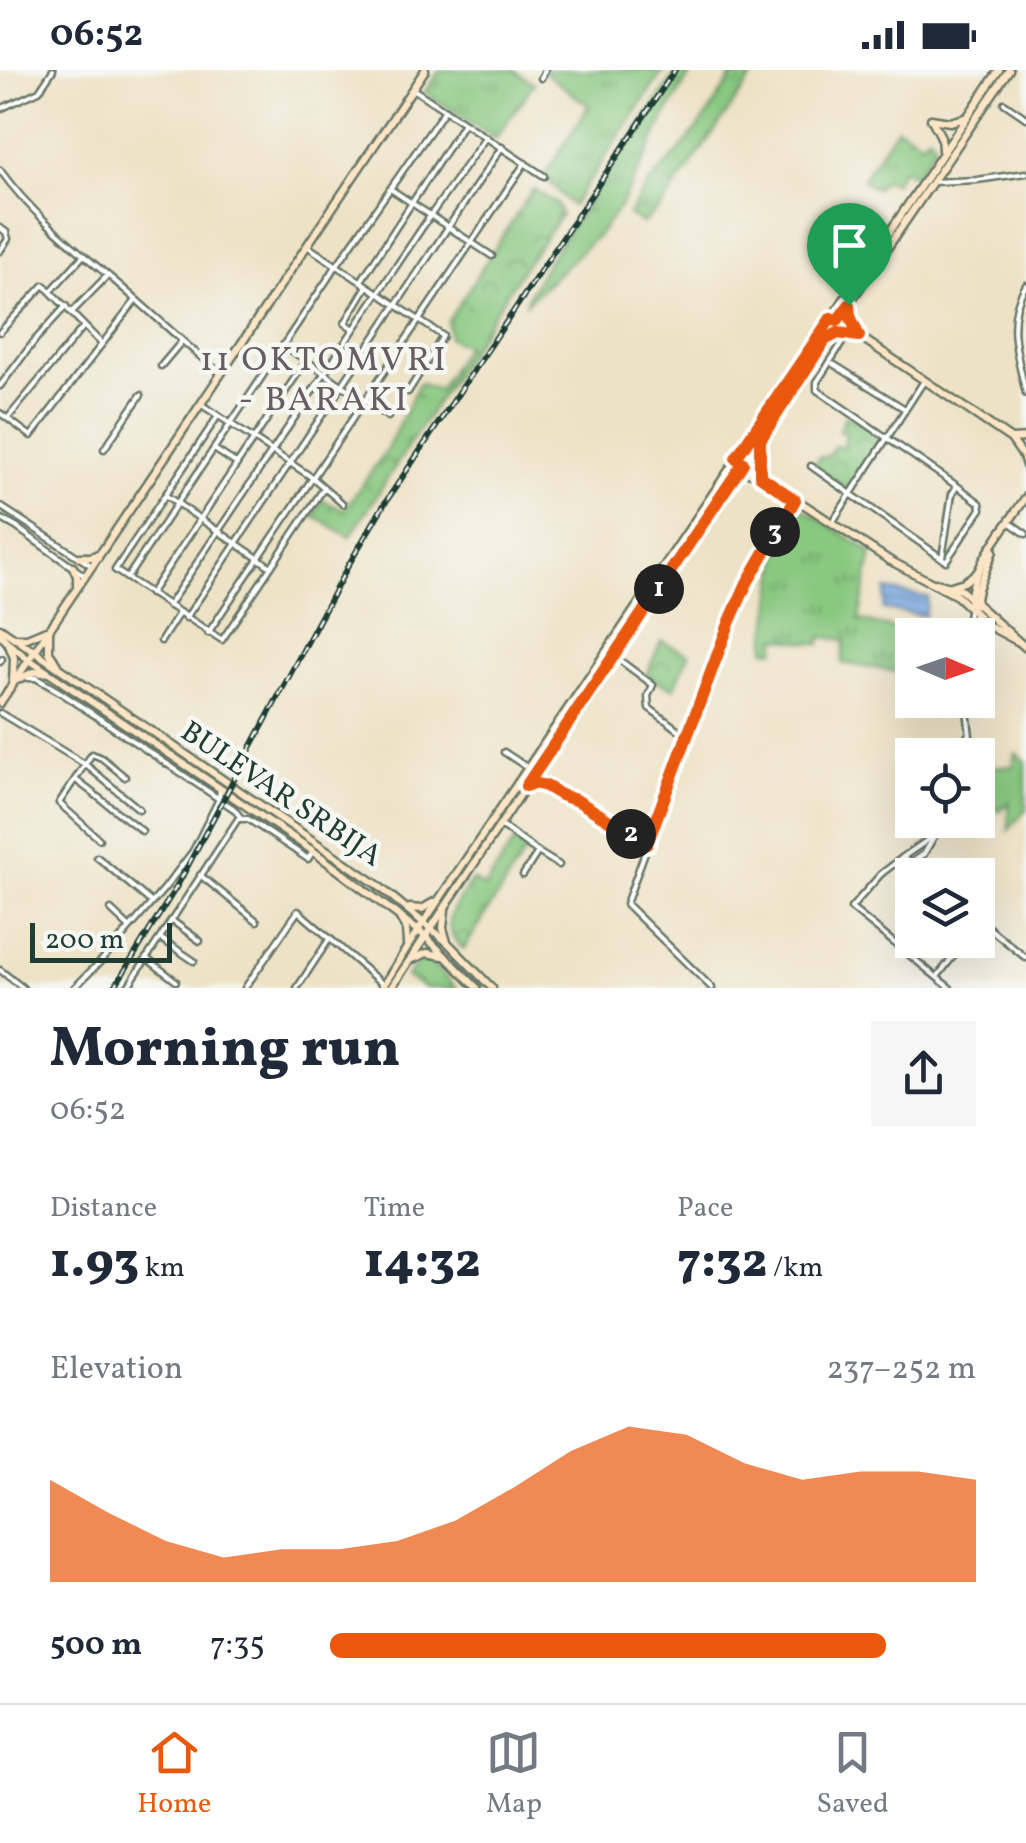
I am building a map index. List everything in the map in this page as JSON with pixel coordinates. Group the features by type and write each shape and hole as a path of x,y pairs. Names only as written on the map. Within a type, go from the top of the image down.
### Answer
{"street":[{"path":"0,109 39,91 53,70"},
{"path":"0,703 3,692 202,405 425,70"},
{"path":"541,78 545,70"},
{"path":"408,963 443,894 740,461 999,70"},
{"path":"386,987 406,948 450,900 730,484 740,461 760,440 825,340 834,319 849,305 1009,70"},
{"path":"412,89 544,176"},
{"path":"1004,103 1026,118"},
{"path":"127,578 444,110"},
{"path":"942,152 931,119 954,122 969,114"},
{"path":"360,281 464,123"},
{"path":"168,606 486,137"},
{"path":"186,618 502,147"},
{"path":"208,632 525,163"},
{"path":"935,182 1023,174 1026,164"},
{"path":"0,170 43,220 82,257 222,374"},
{"path":"391,189 492,256"},
{"path":"0,228 8,237 0,251"},
{"path":"308,246 443,336 408,392"},
{"path":"51,290 82,257"},
{"path":"71,313 108,276"},
{"path":"0,332 44,285 102,344"},
{"path":"354,329 345,323 367,286"},
{"path":"1025,287 1014,308 1014,330 1026,394"},
{"path":"0,413 31,436 136,300"},
{"path":"849,305 856,334"},
{"path":"0,386 66,306"},
{"path":"834,319 1025,450 1026,466"},
{"path":"8,418 84,326"},
{"path":"825,340 838,333 856,334"},
{"path":"844,340 817,382 817,390 980,504 981,509 944,559"},
{"path":"160,366 182,341"},
{"path":"283,346 388,416"},
{"path":"150,594 306,362"},
{"path":"834,364 905,409"},
{"path":"832,523 924,380"},
{"path":"104,448 141,395"},
{"path":"202,405 312,478 343,504"},
{"path":"218,416 115,570 150,594 222,640 324,488"},
{"path":"1013,441 1026,438"},
{"path":"760,440 760,476"},
{"path":"214,449 237,464"},
{"path":"740,461 752,465 760,476 795,500 925,581 972,605 1017,642"},
{"path":"811,466 944,559"},
{"path":"730,484 746,476 760,476"},
{"path":"944,559 956,486"},
{"path":"165,495 272,567"},
{"path":"971,618 976,574 1026,496"},
{"path":"712,988 626,904 738,603 795,500"},
{"path":"0,506 92,566"},
{"path":"0,518 85,576"},
{"path":"1008,521 1026,534"},
{"path":"972,605 994,545"},
{"path":"79,557 101,552"},
{"path":"74,567 76,588"},
{"path":"950,586 976,574"},
{"path":"925,581 961,590 983,618"},
{"path":"161,641 179,613"},
{"path":"13,682 11,641 49,628"},
{"path":"13,682 34,672 59,674 49,652 49,628"},
{"path":"995,629 1026,648"},
{"name":"BULEVAR SRBIJA","path":"0,631 59,674 335,854 402,905 476,988"},
{"path":"614,656 654,685 648,696 649,708 687,736"},
{"name":"BULEVAR SRBIJA","path":"59,674 314,851 396,913 447,942 489,985"},
{"path":"28,678 36,678 60,692 234,809 241,818 308,859 314,851"},
{"path":"0,713 86,765 139,809"},
{"path":"504,752 528,768"},
{"path":"99,839 59,803 92,754 125,777"},
{"path":"539,768 546,786"},
{"path":"76,780 142,831"},
{"path":"526,786 546,786 582,803 647,844"},
{"path":"74,988 193,850 219,799 220,789"},
{"path":"128,988 232,825 241,818"},
{"path":"500,825 559,865"},
{"path":"931,838 881,874 851,908 950,988"},
{"path":"918,858 933,838"},
{"path":"522,875 538,852"},
{"path":"97,857 152,902"},
{"path":"200,875 257,921"},
{"path":"402,905 422,910 443,894"},
{"path":"447,942 443,917 450,900"},
{"path":"110,910 129,927"},
{"path":"245,988 298,911 386,987"},
{"path":"396,913 406,929 406,948"},
{"path":"171,920 200,941"},
{"path":"995,934 1026,958"},
{"path":"160,938 194,961"},
{"path":"296,988 330,938"},
{"path":"386,987 421,955 430,952 450,960"},
{"path":"146,958 176,981"},
{"path":"937,977 952,958"},
{"path":"0,970 23,988"},
{"path":"376,978 390,975"}],"green space":[{"path":"440,70 513,70 534,83 495,139 425,92"},
{"path":"545,70 664,70 572,206 544,176 589,106"},
{"path":"678,70 693,70 620,206 599,234 526,303 549,259"},
{"path":"736,70 757,70 661,208 642,223 628,215 707,116"},
{"path":"897,127 922,142 929,135 934,147 915,176 902,169 894,183 884,180 875,189 862,180"},
{"path":"533,189 557,204 561,215 350,537 313,515 322,500 344,510 386,451 419,383 439,390 465,346 449,338 448,321"},
{"path":"846,414 882,438 849,490 814,466 819,457 827,457 835,446 844,447 846,433 839,431"},
{"path":"798,508 804,509 872,552 859,620 895,629 895,671 842,663 845,640 822,637 820,644 777,638 775,650 765,649 782,533"},
{"path":"661,641 689,654 674,688 646,676"},
{"path":"1016,753 1026,761 1026,809 1009,830 1009,802 999,812 995,808 995,767 1013,766"},
{"path":"515,841 527,849 464,949 450,931 451,915 472,880 485,887"},
{"path":"427,959 456,988 425,988 406,977 419,961"}],"water":[{"path":"886,590 928,597 925,616 883,609"}],"railway":[{"path":"114,988 177,886 385,503 675,70"}],"district":[{"name":"11 OKTOMVRI - BARAKI","path":"324,378"}],"route":[{"path":"849,305 859,336 838,333 825,340 760,440 760,476 795,500 747,583 730,621 647,844 578,801 546,786 526,786 738,471 743,463 736,458 831,318 837,321 849,305"}]}
